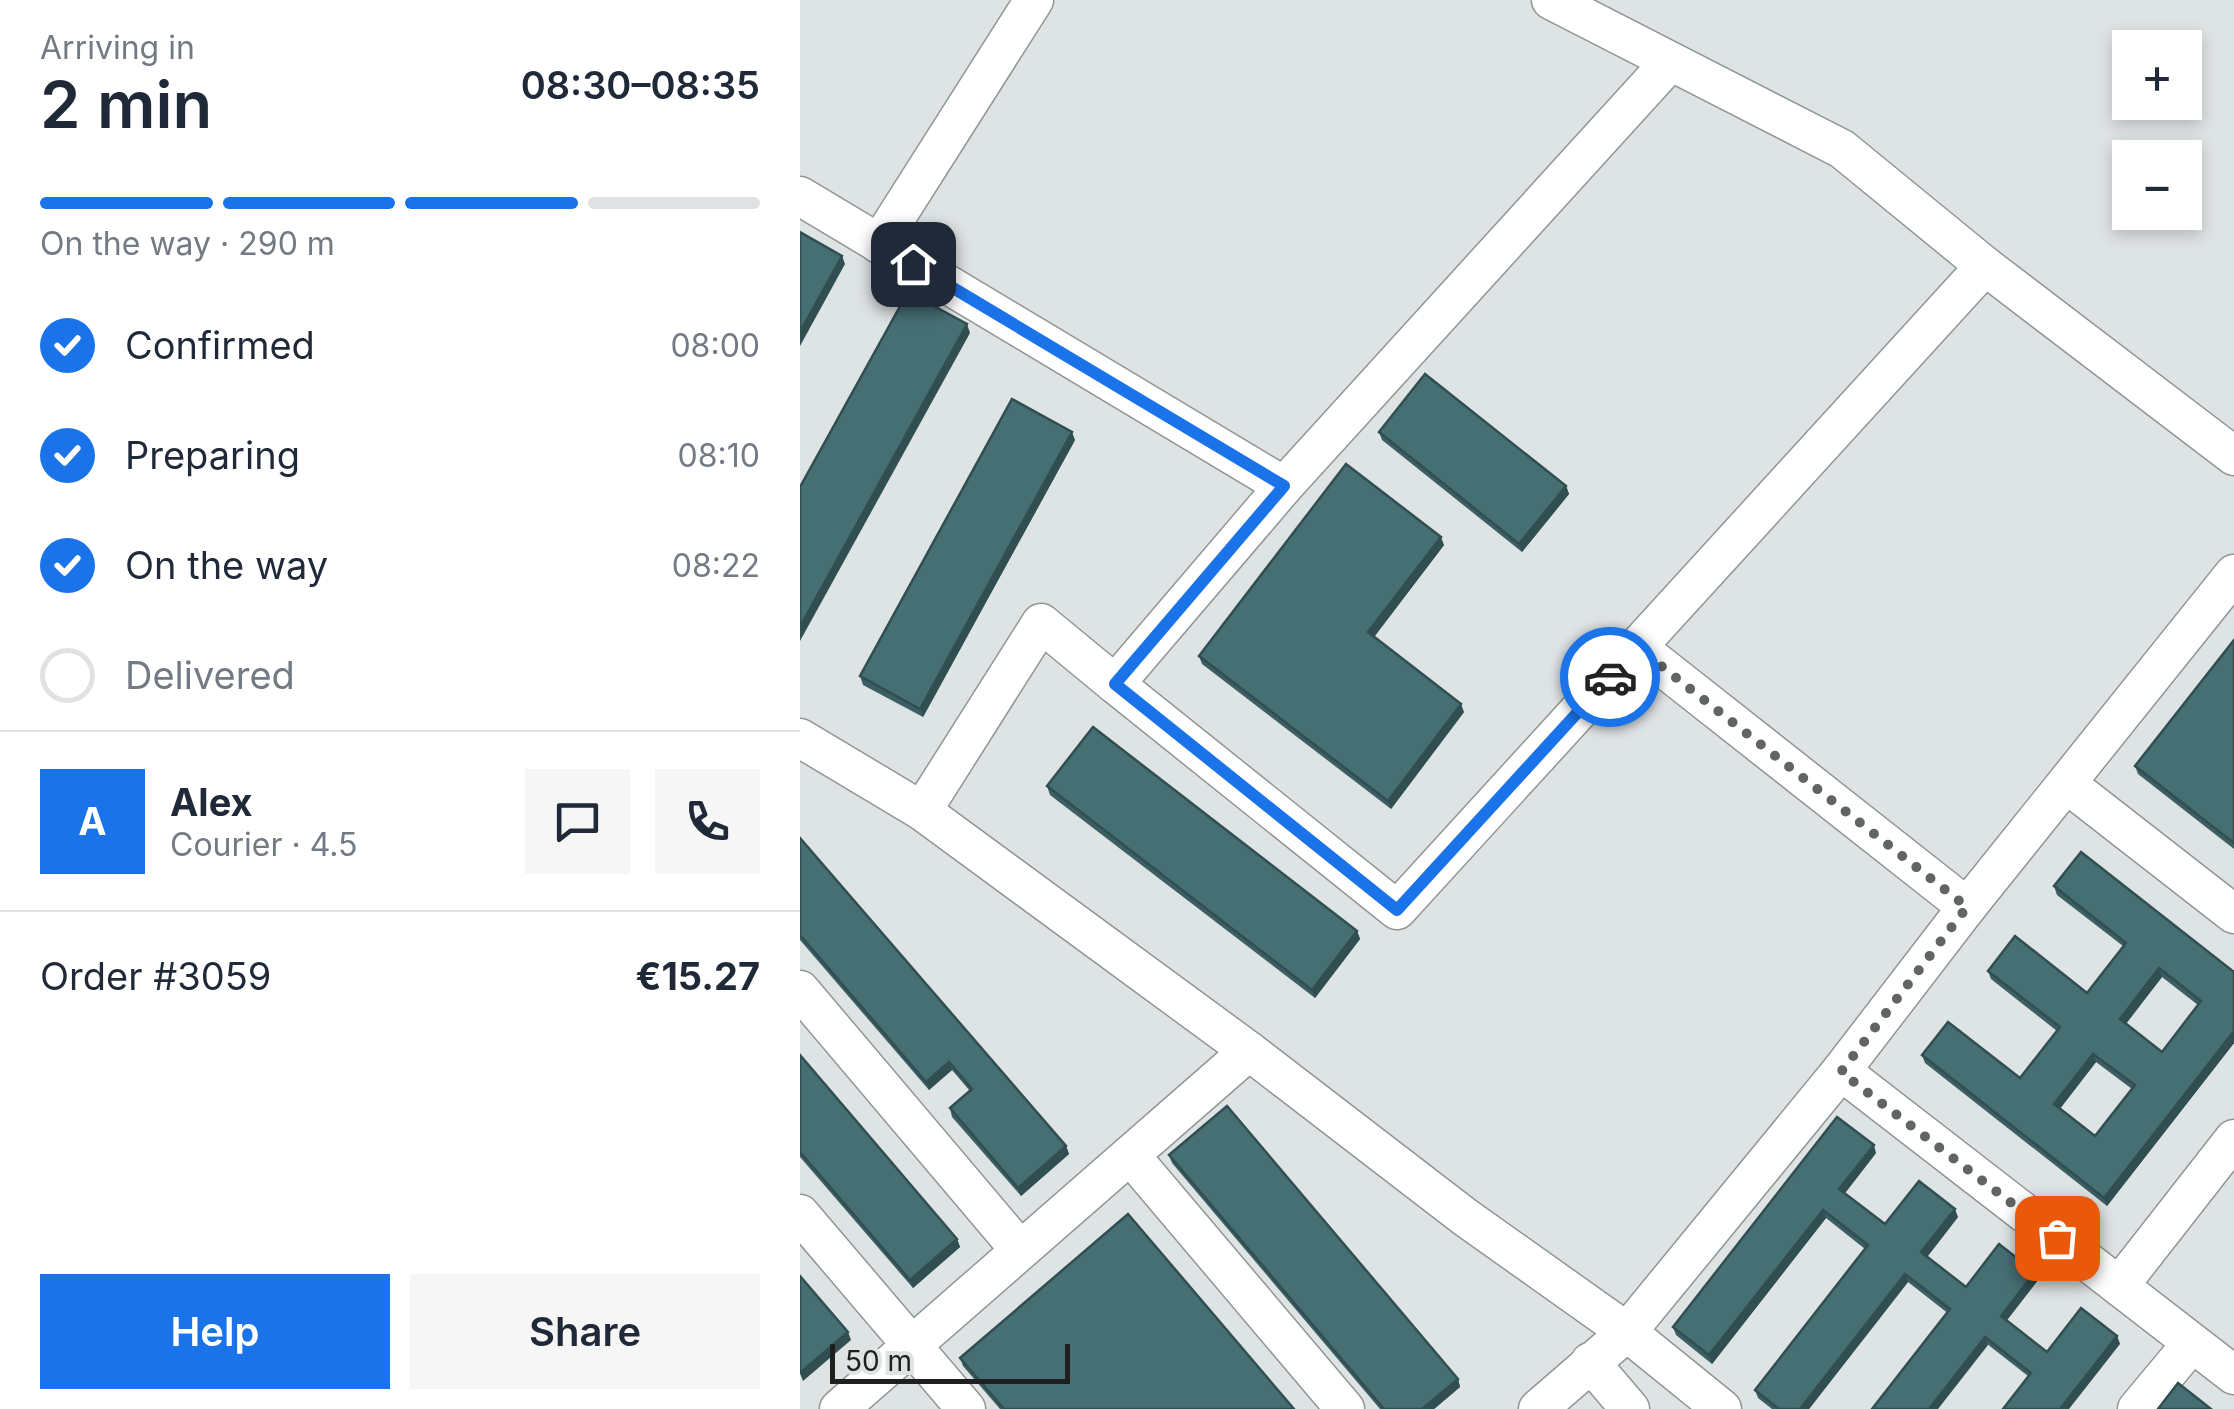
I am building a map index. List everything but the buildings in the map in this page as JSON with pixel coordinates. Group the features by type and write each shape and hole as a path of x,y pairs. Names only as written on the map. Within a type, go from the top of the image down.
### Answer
{"lane":[{"path":"879,244 1034,0"},
{"path":"1551,0 1668,63 1842,148 1985,266 2234,456"},
{"path":"1115,684 1284,486 1668,63"},
{"path":"800,196 1284,486"},
{"path":"922,810 1042,622 1397,910 1985,266"},
{"path":"1538,1409 1627,1332 1841,1072 1967,907 2234,574"},
{"path":"1637,647 1967,907"},
{"path":"800,738 922,810 1465,1218 1627,1332 1722,1409"},
{"path":"2067,784 2234,914"},
{"path":"800,990 1020,1250"},
{"path":"839,1409 1249,1052"},
{"path":"1841,1072 2234,1375"},
{"path":"2119,1286 2234,1139"},
{"path":"1130,1155 1346,1409"},
{"path":"800,1214 966,1409"},
{"path":"2137,1409 2192,1343"},
{"path":"1590,1362 1630,1409"}],"way so far":[{"path":"1610,677 1637,647 1967,907 1841,1072 2057,1238"}],"route":[{"path":"913,264 1284,486 1115,684 1397,910 1610,677"}]}
